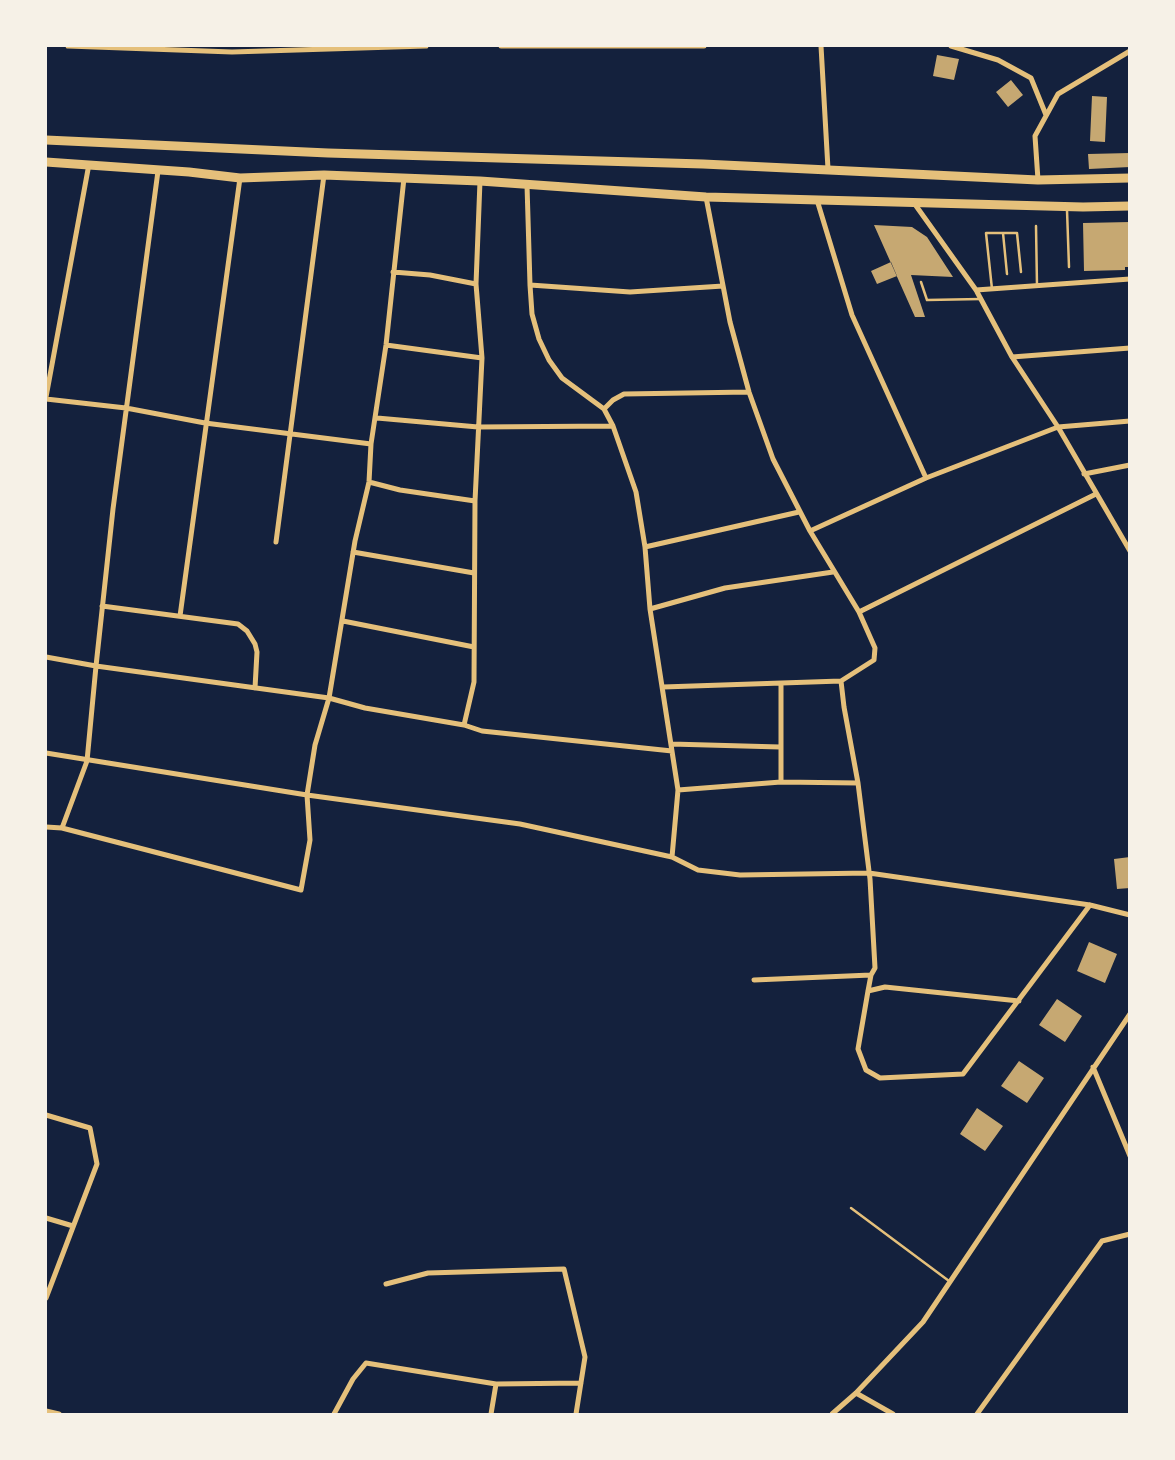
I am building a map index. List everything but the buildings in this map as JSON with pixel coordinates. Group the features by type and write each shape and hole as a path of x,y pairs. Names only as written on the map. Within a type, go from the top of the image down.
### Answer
{"main road":[{"path":"46,140 328,153 828,169 1038,180 1129,177"},
{"path":"46,162 240,178 324,175 480,181 706,197 1129,206"}],"street":[{"path":"68,46 232,49 426,46"},
{"path":"501,46 704,46"},
{"path":"821,46 828,169"},
{"path":"951,46 998,60 1031,78 1046,116"},
{"path":"1038,180 1035,136 1058,93 1129,51"},
{"path":"89,164 46,398 126,408 205,423 372,444"},
{"path":"62,828 87,761 102,606 158,171"},
{"path":"276,542 324,175"},
{"path":"180,616 240,178"},
{"path":"46,827 62,828 301,890 310,840 307,795 315,745 329,698 353,552 369,482 404,178"},
{"path":"464,725 474,682 475,500 482,358 476,284 480,181"},
{"path":"527,185 530,285 535,327 549,360 562,378 604,409 613,426 636,492 645,547 650,609 678,790 672,858"},
{"path":"663,687 841,681 874,660 875,648 859,612 799,512 773,459 730,322 706,197"},
{"path":"817,200 852,315 926,478"},
{"path":"913,201 976,290 1012,357 1058,427 1129,551"},
{"path":"393,272 430,275 476,284"},
{"path":"976,290 1129,279"},
{"path":"530,285 630,292 723,286"},
{"path":"386,345 482,358"},
{"path":"1012,357 1129,348"},
{"path":"604,409 624,394 750,392"},
{"path":"377,418 478,428 613,426"},
{"path":"810,531 926,478 1058,427 1129,421"},
{"path":"1084,474 1129,465"},
{"path":"369,482 400,490 475,500"},
{"path":"859,612 1096,495"},
{"path":"645,547 799,512"},
{"path":"353,552 474,573"},
{"path":"650,609 725,588 833,572"},
{"path":"102,606 232,622 247,631 257,652 255,688"},
{"path":"343,621 474,647"},
{"path":"46,657 329,698 365,708 464,725 482,731 672,751"},
{"path":"841,681 858,782 869,873 876,968 871,975 858,1049 866,1070 880,1078 963,1074 1090,905"},
{"path":"781,684 781,782"},
{"path":"671,744 780,747"},
{"path":"46,753 307,795 520,824 672,858 698,870 740,874 869,873 1090,905 1129,915"},
{"path":"678,790 781,782 858,782"},
{"path":"754,980 871,975"},
{"path":"868,991 885,987 1019,1000"},
{"path":"832,1415 923,1322 1129,1014"},
{"path":"1093,1067 1129,1156"},
{"path":"46,1115 90,1128 97,1164 46,1298"},
{"path":"46,1218 73,1226"},
{"path":"977,1415 1102,1241 1129,1234"},
{"path":"386,1284 428,1273 564,1269 584,1357 576,1415"},
{"path":"334,1415 353,1379 366,1363 496,1384 580,1383"},
{"path":"491,1415 496,1384"},
{"path":"856,1392 893,1415"},
{"path":"46,1411 59,1415"}],"lane":[{"path":"1067,206 1069,267"},
{"path":"1036,226 1037,286"},
{"path":"992,289 986,233 1017,233 1021,272"},
{"path":"1003,233 1007,274"},
{"path":"921,282 927,300 981,299"},
{"path":"851,1208 950,1281"}]}
